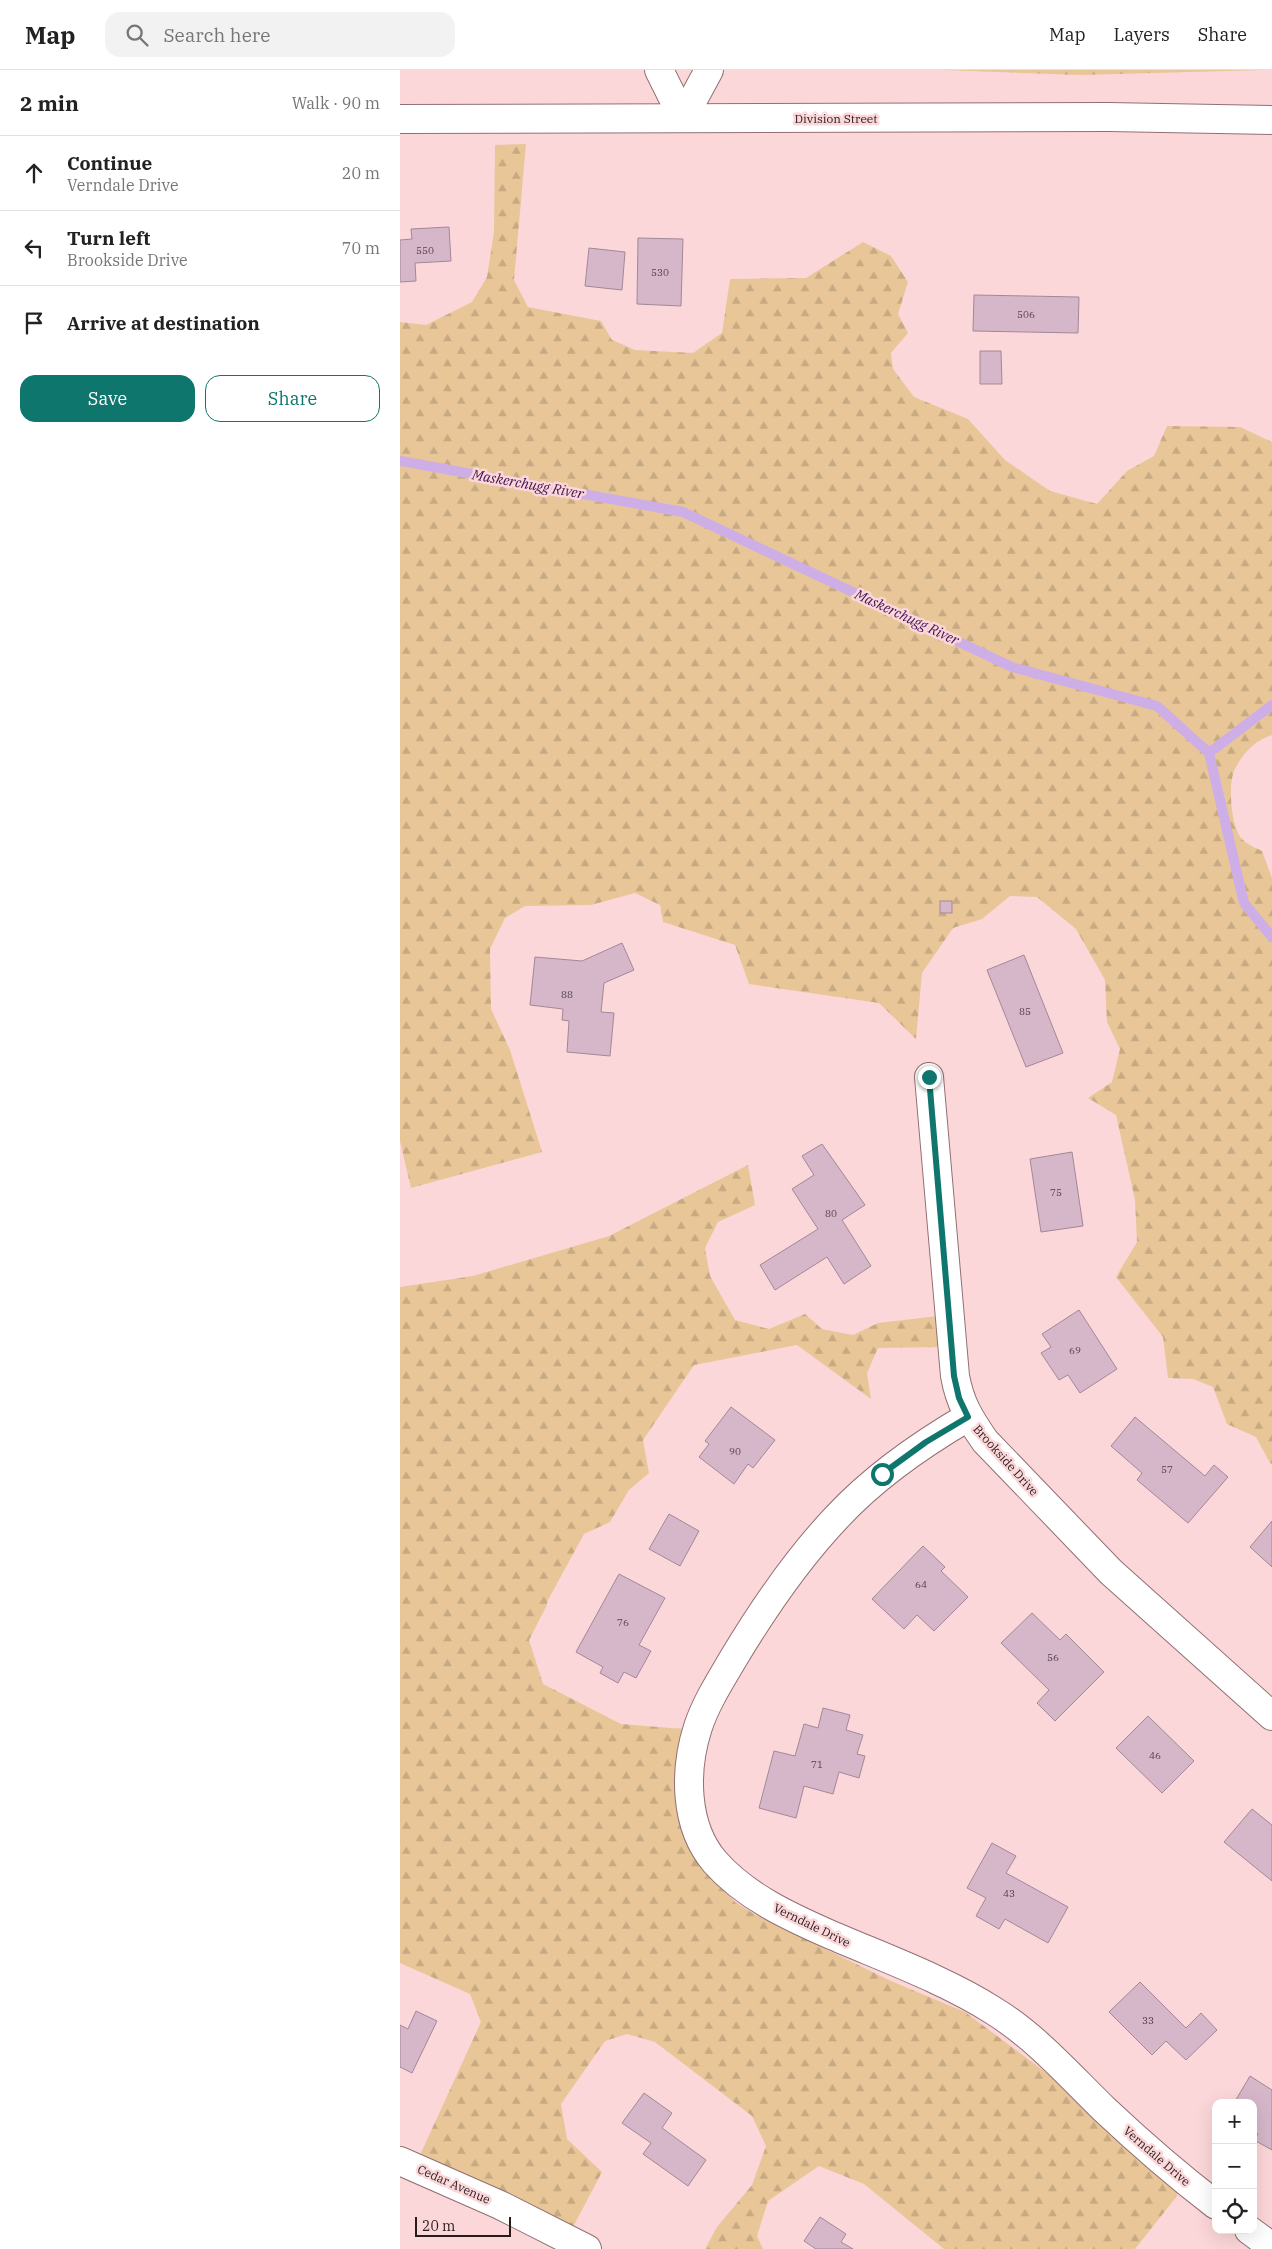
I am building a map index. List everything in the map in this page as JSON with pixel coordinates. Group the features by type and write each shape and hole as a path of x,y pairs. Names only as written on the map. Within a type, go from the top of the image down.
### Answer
{"street":[{"path":"660,70 684,118"},
{"path":"684,118 709,70"},
{"name":"Division Street","path":"400,119 1108,117 1272,120"},
{"name":"Brookside Drive","path":"929,1077 954,1376 959,1398 968,1417 985,1441 1111,1572 1272,1716"},
{"name":"Verndale Drive","path":"968,1417 882,1474 838,1516 804,1555 752,1626 714,1690 698,1728 690,1765 689,1800 699,1835 714,1860 743,1889 790,1917 959,1992 995,2011 1047,2053 1138,2142 1212,2202"},
{"name":"Cedar Avenue","path":"400,2161 500,2205 587,2249"},
{"path":"1254,2234 1272,2247"}],"green space":[{"path":"944,70 1263,70 1080,75"},
{"path":"526,144 514,280 528,307 601,321 612,340 635,350 693,353 722,333 730,279 806,278 863,242 891,256 908,282 898,314 908,333 891,353 893,369 914,397 968,419 1005,460 1050,491 1097,504 1127,471 1154,456 1167,426 1240,427 1272,442 1272,735 1254,744 1240,759 1232,778 1231,796 1233,816 1238,833 1246,843 1262,851 1272,878 1272,1464 1256,1437 1227,1424 1213,1387 1193,1379 1168,1378 1163,1337 1116,1277 1137,1242 1135,1200 1116,1115 1088,1098 1112,1082 1120,1049 1107,1022 1105,980 1076,929 1037,897 1010,896 982,919 953,928 922,973 916,1039 879,1003 749,984 735,945 663,922 660,905 635,893 591,905 525,906 505,918 490,949 491,1009 510,1050 542,1152 411,1188 400,1141 400,322 426,325 472,302 487,277 494,232 495,145"},
{"path":"748,1165 755,1205 718,1222 705,1248 710,1276 735,1320 769,1329 805,1314 822,1329 853,1335 878,1323 947,1315 947,1347 878,1348 867,1373 871,1399 797,1345 694,1365 643,1440 649,1473 629,1490 610,1522 584,1534 548,1600 529,1640 543,1684 621,1724 696,1730 686,1778 714,1878 735,1902 754,1914 891,1981 965,2012 1064,2086 1177,2185 1177,2196 1135,2249 944,2249 864,2184 819,2166 768,2201 757,2236 763,2249 705,2249 717,2227 752,2185 766,2146 752,2116 655,2042 627,2034 605,2041 561,2104 567,2139 602,2172 563,2246 414,2168 481,2022 470,1994 400,1963 400,1287 473,1276 609,1236"}],"building":[{"path":"449,227 451,261 415,263 416,281 400,282 400,240 412,239 411,229"},
{"path":"638,238 683,239 681,306 637,304"},
{"path":"589,248 625,252 622,290 585,286"},
{"path":"974,295 1079,297 1078,333 973,331"},
{"path":"980,351 1001,351 1002,384 980,384"},
{"path":"940,901 952,901 952,913 940,913"},
{"path":"622,943 634,970 604,983 601,1012 614,1013 610,1056 567,1052 569,1021 562,1020 563,1009 530,1005 535,957 582,961"},
{"path":"1024,955 1063,1053 1026,1067 987,970"},
{"path":"822,1144 865,1205 842,1220 871,1266 844,1284 827,1257 775,1290 760,1265 818,1229 792,1189 814,1175 802,1156"},
{"path":"1072,1152 1083,1226 1041,1232 1030,1159"},
{"path":"1079,1310 1117,1369 1080,1393 1068,1375 1059,1380 1041,1353 1051,1347 1042,1334"},
{"path":"731,1407 775,1440 753,1468 748,1464 734,1484 699,1457 709,1444 705,1441"},
{"path":"1135,1417 1205,1476 1214,1465 1228,1477 1188,1523 1137,1480 1142,1473 1111,1446"},
{"path":"669,1514 699,1531 680,1566 649,1549"},
{"path":"1272,1521 1272,1567 1250,1547"},
{"path":"923,1546 945,1567 941,1571 968,1597 934,1631 917,1615 904,1629 872,1599"},
{"path":"619,1574 665,1598 639,1645 651,1651 636,1678 624,1672 618,1683 600,1673 603,1667 576,1652"},
{"path":"1032,1613 1060,1640 1066,1634 1104,1672 1055,1721 1037,1703 1049,1690 1001,1643"},
{"path":"823,1708 850,1715 846,1730 863,1735 857,1754 865,1756 859,1778 839,1772 833,1794 804,1786 796,1818 759,1808 774,1751 795,1756 804,1724 818,1728"},
{"path":"1148,1716 1194,1761 1162,1793 1116,1748"},
{"path":"1252,1809 1272,1825 1272,1881 1224,1842"},
{"path":"992,1843 1016,1856 1006,1873 1068,1907 1048,1943 1005,1919 999,1929 976,1916 986,1898 967,1888"},
{"path":"1140,1982 1186,2028 1201,2013 1217,2030 1186,2060 1166,2041 1152,2055 1109,2012"},
{"path":"416,2011 437,2021 412,2073 400,2067 400,2025 408,2029"},
{"path":"1250,2076 1272,2090 1272,2150 1257,2142 1257,2099 1236,2099"},
{"path":"644,2093 672,2113 662,2128 706,2160 688,2186 643,2154 651,2143 622,2123"},
{"path":"820,2217 846,2234 841,2242 853,2249 816,2249 804,2241"}],"waterway":[{"name":"Maskerchugg River","path":"400,461 683,512 1012,667 1157,706 1209,753 1244,903 1272,937"},
{"path":"1209,753 1272,705"}],"route":[{"path":"882,1474 926,1442 968,1417 959,1398 954,1376 929,1077"}]}
